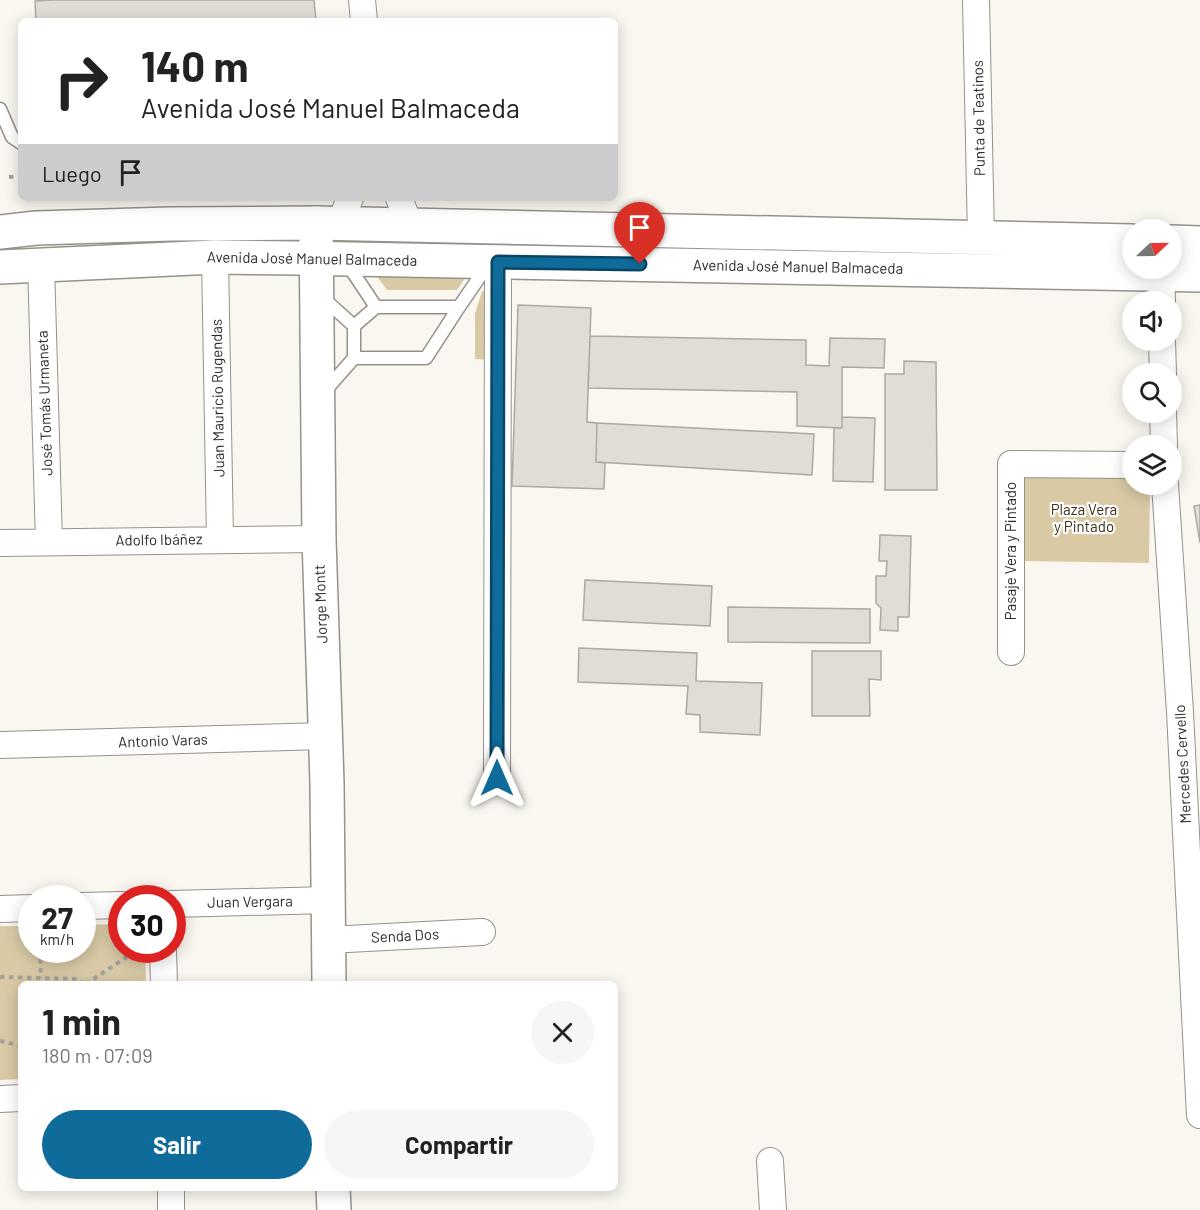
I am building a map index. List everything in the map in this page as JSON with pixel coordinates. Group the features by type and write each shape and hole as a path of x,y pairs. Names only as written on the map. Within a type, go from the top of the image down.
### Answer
{"main road":[{"path":"0,232 36,228 404,211 981,237 1122,241"},
{"name":"Jorge Montt","path":"329,981 315,291 329,258 335,215"},
{"path":"1182,242 1200,243"},
{"name":"Avenida José Manuel Balmaceda","path":"0,267 215,257 494,261 1162,281 1200,275"},
{"path":"333,1191 334,1210"}],"street":[{"path":"362,0 364,18"},
{"name":"Punta de Teatinos","path":"976,0 981,237"},
{"name":"Juan Mauricio Rugendas","path":"215,257 220,539"},
{"path":"494,261 497,778"},
{"name":"José Tomás Urmaneta","path":"41,264 49,542"},
{"name":"Pasaje Vera y Pintado","path":"1011,652 1011,464 1122,465"},
{"name":"Mercedes Cervello","path":"1166,495 1180,712 1200,1115"},
{"name":"Adolfo Ibáñez","path":"0,543 319,539"},
{"name":"Antonio Varas","path":"0,746 325,736"},
{"name":"Juan Vergara","path":"186,904 327,900"},
{"path":"0,909 18,908"},
{"name":"Senda Dos","path":"328,940 482,932"},
{"path":"163,963 164,981"},
{"path":"0,1099 18,1098"},
{"path":"770,1161 773,1210"},
{"path":"171,1191 171,1210"}],"lane":[{"path":"0,109 12,137 18,141"},
{"path":"329,258 376,306"},
{"path":"354,358 426,358 459,307 494,261"},
{"path":"315,291 354,326"},
{"path":"317,400 354,358 354,326 376,306 459,307"}],"path":[{"path":"9,177 18,176"},
{"path":"40,963 41,978"},
{"path":"89,981 117,963"},
{"path":"0,977 79,979 81,981"},
{"path":"0,1041 18,1045"}],"green space":[{"path":"370,267 472,268 457,290 387,290"},
{"path":"482,291 494,292 492,360 475,359 475,314"},
{"name":"Plaza Vera y Pintado","path":"1020,474 1122,476 1122,495 1150,495 1149,563 1019,561"},
{"path":"108,924 108,963 145,963 146,981 18,981 18,1079 0,1080 0,926 18,926 18,963 96,963 96,925"}],"building":[{"path":"314,0 316,18 36,18 35,1"},
{"path":"518,305 591,308 587,422 597,423 596,462 605,463 604,489 512,486"},
{"path":"590,336 806,340 806,365 829,366 830,338 885,339 884,368 842,367 842,428 797,426 797,392 588,388"},
{"path":"904,361 936,362 937,490 885,490 885,374 904,374"},
{"path":"842,417 875,418 873,482 833,481 834,428 842,428"},
{"path":"597,423 814,434 812,475 596,462"},
{"path":"1200,505 1200,543 1194,506"},
{"path":"880,535 911,536 909,617 898,617 898,631 880,630 881,608 876,603 876,576 886,576 887,561 879,561"},
{"path":"585,580 712,586 710,626 583,620"},
{"path":"728,607 870,609 870,643 728,642"},
{"path":"579,648 697,653 696,681 762,683 760,735 700,732 700,715 686,714 688,686 578,682"},
{"path":"812,651 881,651 881,680 869,679 870,716 812,716"}],"route":[{"path":"497,778 498,262 640,264"}]}
